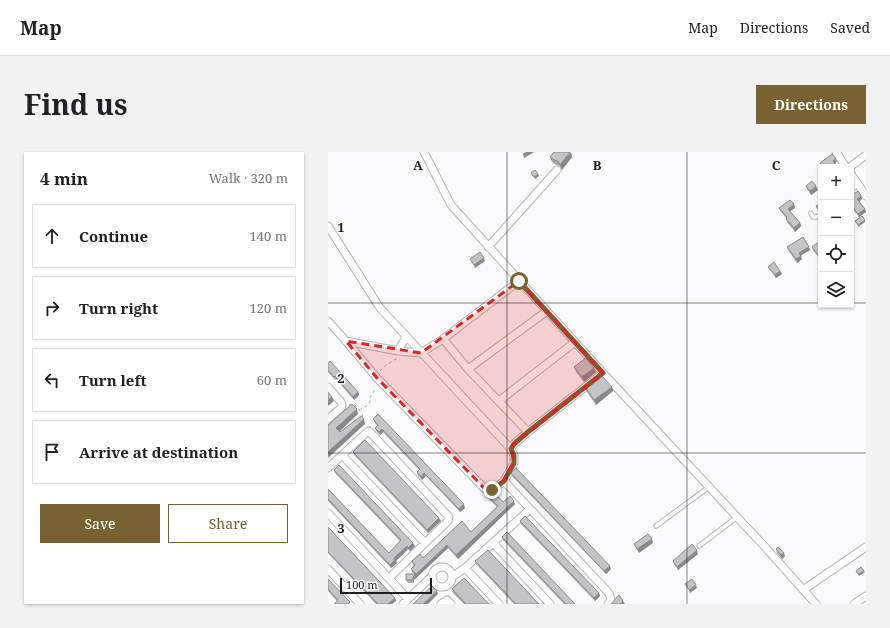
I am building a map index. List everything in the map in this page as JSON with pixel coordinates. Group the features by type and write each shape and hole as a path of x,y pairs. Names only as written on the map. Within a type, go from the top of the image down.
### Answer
{"street":[{"path":"424,152 451,206 603,373 738,517 816,604"},
{"path":"836,152 844,164"},
{"path":"854,164 866,155"},
{"path":"488,247 558,170"},
{"path":"854,179 866,196"},
{"path":"328,226 380,308 511,449 514,455 514,463 504,481 492,490 485,489 377,378 328,321"},
{"path":"346,341 398,352 421,353 443,339 519,281"},
{"path":"468,369 547,311"},
{"path":"398,352 406,337"},
{"path":"443,339 468,369 528,432"},
{"path":"499,402 575,342"},
{"path":"511,449 514,444 528,432 603,373"},
{"path":"328,387 342,405 341,408 328,420"},
{"path":"328,468 366,432 369,431 449,517 448,521 389,578"},
{"path":"342,455 425,543"},
{"path":"504,481 607,591 611,597 608,604"},
{"path":"432,576 436,585 442,587 448,585 452,577 465,568 530,509"},
{"path":"328,513 389,578 406,602 432,576 437,568 444,568 449,571 452,577"},
{"path":"493,543 550,604"},
{"path":"803,590 866,547"},
{"path":"465,568 499,604"},
{"path":"328,569 360,604"},
{"path":"854,604 866,596"},
{"path":"441,604 447,600 451,604"}],"lane":[{"path":"854,188 858,185"},
{"path":"811,213 813,217 818,216"},
{"path":"656,526 709,487"},
{"path":"699,546 738,517"}],"path":[{"path":"342,405 354,404 362,414 364,420"}],"highlighted area":[{"path":"519,281 603,373 514,444 511,449 514,463 504,481 492,490 485,489 478,483 377,378 346,341 421,353"}],"building":[{"path":"554,152 570,152 560,165 558,161 550,157"},
{"path":"832,154 836,159 833,161 836,164 820,163"},
{"path":"535,170 538,174 534,177 531,173"},
{"path":"812,181 816,186 810,191 806,186"},
{"path":"858,191 861,196 857,199 865,209 858,214 854,209 854,194"},
{"path":"790,200 794,204 788,209 800,223 794,228 779,208"},
{"path":"862,216 865,220 858,225 855,221"},
{"path":"803,237 809,247 799,253 801,256 796,259 787,247"},
{"path":"817,243 818,244 818,255 812,247"},
{"path":"480,252 484,258 474,265 470,259"},
{"path":"774,262 780,271 775,275 768,267"},
{"path":"586,358 594,368 582,377 574,367"},
{"path":"330,361 358,392 353,397 328,370 328,364"},
{"path":"601,375 612,387 594,400 585,387"},
{"path":"328,392 332,397 328,400"},
{"path":"352,404 357,409 336,428 340,432 361,416 364,419 328,452 328,425"},
{"path":"378,414 464,504 459,509 424,473 421,477 417,472 420,469 382,429 379,432 375,428 378,425 373,419"},
{"path":"365,440 439,518 427,530 353,452"},
{"path":"339,465 413,543 408,548 407,546 394,558 395,560 390,565 328,499 328,489 389,553 401,540 334,470"},
{"path":"516,468 610,566 604,571 511,473"},
{"path":"493,491 503,502 510,496 514,501 456,555 447,545 413,577 413,580 406,580 406,574 416,574 411,569 415,565 412,561 420,554 423,558 462,521 471,532 498,506 486,494"},
{"path":"525,516 599,593 594,598 520,521"},
{"path":"328,527 395,598 388,604 378,604 328,552"},
{"path":"507,532 575,604 566,604 502,537"},
{"path":"648,534 652,539 637,549 634,544"},
{"path":"692,544 697,550 677,567 673,561"},
{"path":"778,547 784,553 781,555 776,549"},
{"path":"488,550 539,604 516,604 475,561"},
{"path":"861,567 864,571 858,574 856,571"},
{"path":"464,578 489,604 466,604 452,589"},
{"path":"328,579 350,602 348,604 334,604 338,600 328,589"},
{"path":"692,579 696,585 689,590 685,584"},
{"path":"432,586 437,591 423,604 413,604"},
{"path":"619,595 623,601 620,604 611,604"}],"route":[{"path":"492,490 504,481 514,463 514,455 511,449 514,444 603,373 519,281"}]}
